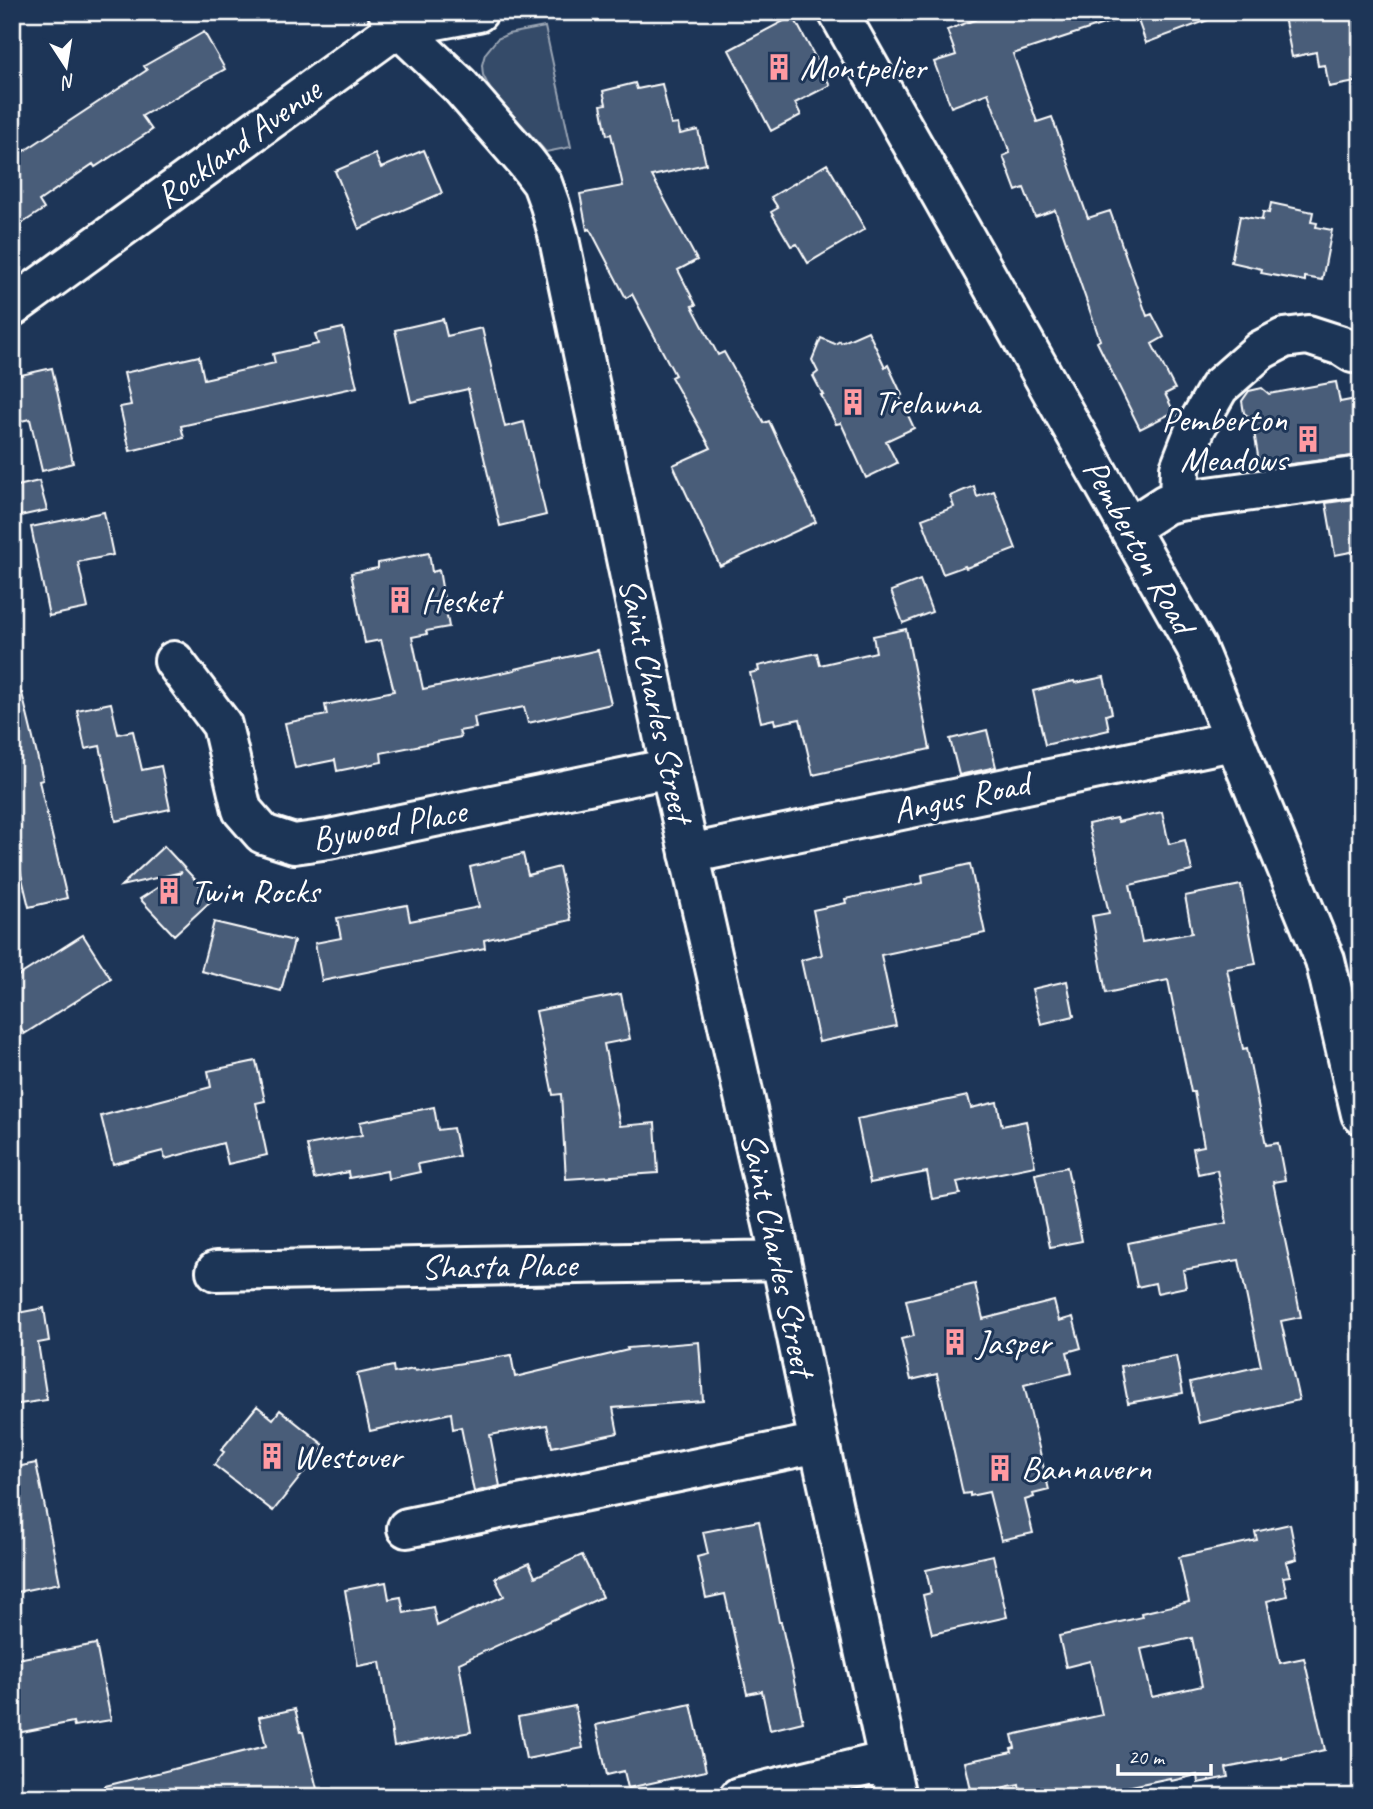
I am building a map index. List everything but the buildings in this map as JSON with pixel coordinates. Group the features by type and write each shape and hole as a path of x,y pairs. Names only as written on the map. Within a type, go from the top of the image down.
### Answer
{"street":[{"name":"Rockland Avenue","path":"12,307 393,20 478,12"},
{"name":"Pemberton Road","path":"838,12 1196,647 1325,960 1361,1114"},
{"name":"Saint Charles Street","path":"393,20 459,85 526,162 542,183 550,205 670,768 781,1260 892,1779"},
{"path":"1179,501 1181,468 1195,428 1219,387 1261,350 1284,338 1308,335 1342,346 1353,353"},
{"path":"1129,528 1166,505 1179,501 1361,476"},
{"name":"Bywood Place","path":"174,661 222,725 242,810 263,834 294,844 670,768"},
{"name":"Angus Road","path":"689,854 1233,741"},
{"name":"Shasta Place","path":"216,1271 781,1260"},
{"path":"407,1528 819,1443"},
{"path":"739,1797 892,1779"}],"shaded area":[{"path":"545,27 571,147 546,152 490,89 483,75 482,65 485,54 497,39 508,34"}],"place":[{"name":"Montpelier","path":"779,67"},
{"name":"Trelawna","path":"853,402"},
{"name":"Pemberton Meadows","path":"1308,439"},
{"name":"Hesket","path":"400,600"},
{"name":"Twin Rocks","path":"169,891"},
{"name":"Jasper","path":"955,1342"},
{"name":"Westover","path":"272,1456"},
{"name":"Bannavern","path":"1000,1468"}]}
